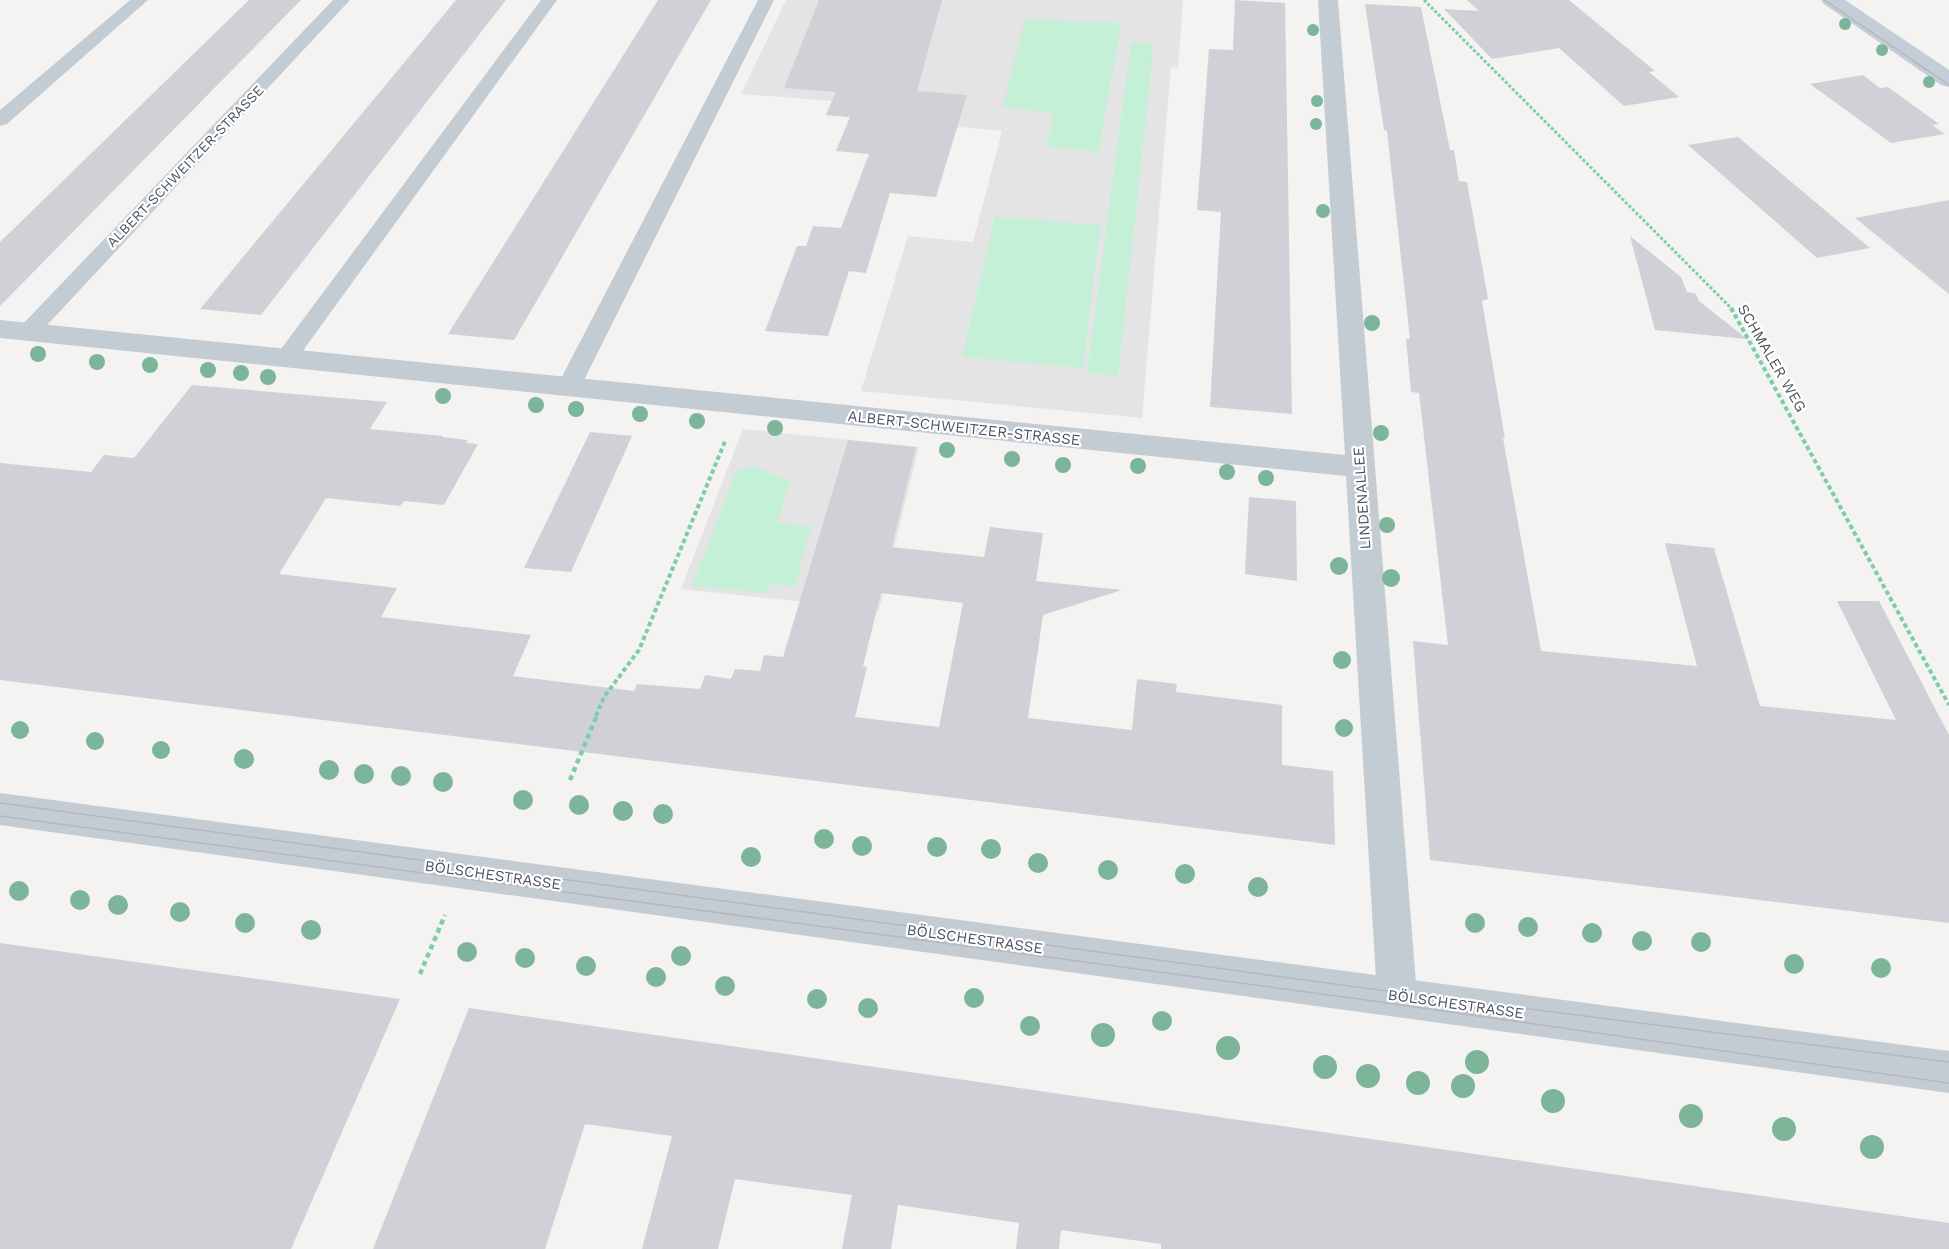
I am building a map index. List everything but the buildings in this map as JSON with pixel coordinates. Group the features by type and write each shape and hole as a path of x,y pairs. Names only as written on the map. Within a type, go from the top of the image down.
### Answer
{"main road":[{"path":"1831,0 1949,80"}],"street":[{"name":"LINDENALLEE","path":"1328,0 1397,996"},
{"name":"ALBERT-SCHWEITZER-STRASSE","path":"0,329 1360,468"},
{"name":"BÖLSCHESTRASSE","path":"0,809 1949,1072"}],"lane":[{"path":"0,120 140,0"},
{"name":"ALBERT-SCHWEITZER-STRASSE","path":"28,332 342,0"},
{"path":"286,358 549,0"},
{"path":"568,388 766,0"}],"path":[{"name":"SCHMALER WEG","path":"1424,0 1732,309 1949,705"},
{"path":"570,780 604,697 639,650 739,405"},
{"path":"420,974 445,915"}],"shaded area":[{"path":"786,0 1183,0 1178,68 1171,67 1142,418 861,391 908,236 973,242 1002,131 826,115 832,101 741,94"},
{"path":"743,429 919,447 879,610 681,589"}],"green space":[{"path":"1025,19 1122,23 1098,152 1046,146 1054,113 1003,107"},
{"path":"1131,43 1154,44 1118,376 1087,373"},
{"path":"995,217 1101,225 1083,368 962,357"},
{"path":"753,466 790,481 778,523 811,527 795,587 770,584 767,593 692,586 736,471"}],"tram line":[{"path":"1824,0 1949,85"},
{"path":"0,803 1387,991 1949,1062"},
{"path":"0,816 1359,999 1949,1083"}]}
